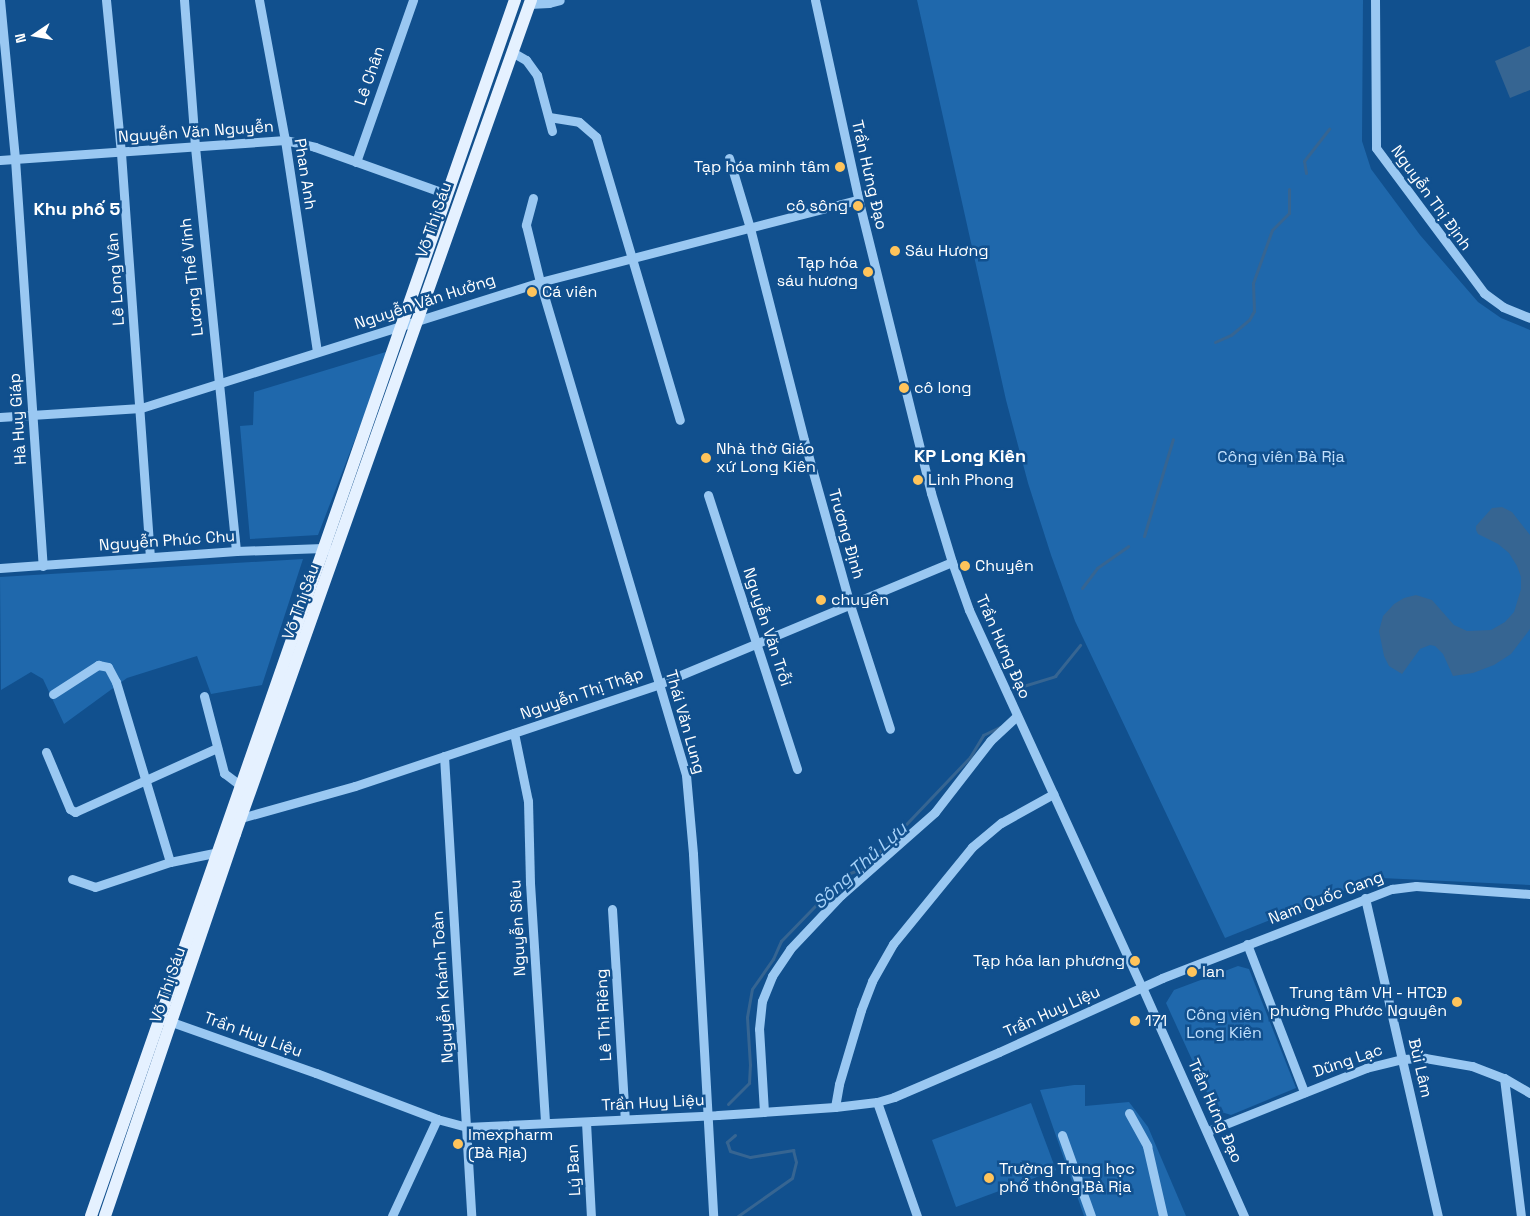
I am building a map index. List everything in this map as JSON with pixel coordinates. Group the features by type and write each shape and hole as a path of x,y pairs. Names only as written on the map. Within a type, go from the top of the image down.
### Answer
{"main road":[{"name":"Võ Thị Sáu","path":"106,1216 219,852 222,837 514,0"},
{"name":"Võ Thị Sáu","path":"91,1216 167,1020 241,818 530,2"},
{"path":"222,837 235,834"}],"street":[{"name":"Hà Huy Giáp","path":"0,0 15,158 43,566"},
{"name":"Lê Long Vân","path":"106,0 121,153 141,408 150,557"},
{"name":"Lương Thế Vinh","path":"184,0 195,147 236,551"},
{"name":"Phan Anh","path":"259,0 285,140 317,352"},
{"name":"Lê Chân","path":"356,162 413,0"},
{"path":"530,2 549,3 560,0"},
{"name":"Trần Hưng Đạo","path":"815,0 858,200 931,493 952,562 969,610 1208,1131 1244,1216"},
{"name":"Nguyễn Thị Định","path":"1375,0 1376,148 1484,293 1503,307 1530,318"},
{"path":"512,52 526,60 537,75 552,131"},
{"path":"548,117 579,122 596,137 680,420"},
{"name":"Nguyễn Văn Nguyễn","path":"0,160 285,140 315,147 446,194"},
{"name":"Trương Định","path":"729,158 750,228 804,440 850,605 890,729"},
{"name":"Thái Văn Lung","path":"533,198 526,225 540,282 659,684 681,751 689,794 714,1216"},
{"name":"Nguyễn Văn Hưởng","path":"0,417 141,408 540,282 858,200"},
{"name":"Nguyễn Văn Trỗi","path":"708,494 797,769"},
{"name":"Nguyễn Phúc Chu","path":"0,568 236,551 323,548 336,552"},
{"name":"Nguyễn Thị Thập","path":"241,818 346,788 659,684 952,562"},
{"path":"53,694 98,665 108,667 116,682 170,862"},
{"path":"204,696 224,773 240,785"},
{"path":"764,1112 759,1029 762,1001 772,976 790,948 814,922 841,895 935,812 990,741 1018,716"},
{"name":"Nguyễn Siêu","path":"514,733 528,801 530,884 545,1123"},
{"path":"46,752 70,809 75,812 217,748"},
{"name":"Nguyễn Khánh Toàn","path":"444,756 471,1216"},
{"path":"835,1107 839,1084 860,1010 872,981 893,944 972,847 1001,823 1053,794"},
{"path":"72,880 95,887 170,862 219,852"},
{"name":"Nam Quốc Cang","path":"1142,987 1247,944 1392,889 1416,886 1530,894"},
{"name":"Bùi Lâm","path":"1365,898 1438,1216"},
{"name":"Lê Thị Riêng","path":"612,909 625,1119"},
{"path":"1247,944 1304,1092"},
{"name":"Trần Huy Liệu","path":"167,1020 437,1120 466,1127 764,1112 877,1102 894,1097 999,1052 1142,987"},
{"name":"Dũng Lạc","path":"1208,1131 1366,1068 1403,1059 1452,1062 1472,1066 1504,1078 1530,1094"},
{"path":"1504,1078 1521,1216"},
{"path":"877,1102 917,1216"},
{"path":"1129,1113 1147,1146 1163,1216"},
{"path":"392,1216 437,1120"},
{"name":"Lý Ban","path":"586,1122 591,1216"},
{"path":"1062,1135 1091,1216"}],"green space":[{"name":"Công viên Bà Rịa","path":"917,0 1363,0 1362,141 1371,169 1420,235 1478,302 1501,318 1530,330 1530,885 1381,878 1348,889 1225,938 1075,621 1051,555 1028,483 1006,400"},
{"path":"389,351 318,535 250,539 240,426 253,425 254,392"},
{"path":"303,559 262,685 211,694 197,656 127,678 64,724 43,679 31,672 1,690 0,577"},
{"name":"Công viên Long Kiên","path":"1238,966 1249,969 1296,1088 1231,1115 1215,1110 1166,1003 1174,990"},
{"path":"1085,1085 1085,1106 1129,1102 1148,1127 1186,1216 1084,1216 1040,1090"},
{"path":"1031,1103 1056,1170 956,1207 932,1140"}],"shaded area":[{"path":"1530,46 1530,90 1510,98 1495,61"},
{"path":"1502,507 1512,512 1530,535 1530,629 1511,654 1494,665 1473,673 1453,676 1443,654 1435,646 1430,645 1420,649 1402,674 1389,666 1384,656 1379,631 1383,616 1394,604 1404,598 1416,595 1432,600 1454,625 1467,631 1491,630 1505,622 1514,612 1521,589 1521,577 1517,566 1509,553 1498,544 1478,534 1476,530 1476,526 1492,508"}],"waterway":[{"name":"Sông Thủ Lựu","path":"1306,173 1304,161 1329,129"},
{"name":"Sông Thủ Lựu","path":"1215,342 1231,335 1249,320 1254,311 1253,283 1272,230 1289,213 1289,189"},
{"name":"Sông Thủ Lựu","path":"1144,536 1173,439"},
{"name":"Sông Thủ Lựu","path":"1082,588 1097,568 1128,546"},
{"name":"Sông Thủ Lựu","path":"1020,687 1055,676 1080,645"},
{"name":"Sông Thủ Lựu","path":"728,1104 749,1083 750,1065 747,1017 752,989 773,959 781,941 845,875 863,868 891,840 970,757 983,735 1000,727"},
{"name":"Sông Thủ Lựu","path":"735,1135 727,1142 730,1151 750,1157 793,1150 796,1162 792,1178 738,1216"}],"place":[{"name":"Tạp hóa minh tâm","path":"840,167"},
{"name":"cô sông","path":"858,206"},
{"name":"Sáu Hương","path":"895,251"},
{"name":"Tạp hóa sáu hương","path":"868,272"},
{"name":"Cá viên","path":"532,292"},
{"name":"cô long","path":"904,388"},
{"name":"Nhà thờ Giáo xứ Long Kiên","path":"706,458"},
{"name":"Linh Phong","path":"918,480"},
{"name":"Chuyên","path":"965,566"},
{"name":"chuyên","path":"821,600"},
{"name":"Tạp hóa lan phương","path":"1135,961"},
{"name":"lan","path":"1192,972"},
{"name":"Trung tâm VH - HTCĐ phường Phước Nguyên","path":"1457,1002"},
{"name":"171","path":"1135,1021"},
{"name":"Imexpharm (Bà Rịa)","path":"458,1144"},
{"name":"Trường Trung học phổ thông Bà Rịa","path":"989,1178"}],"district":[{"name":"Khu phố 5","path":"77,209"},
{"name":"KP Long Kiên","path":"970,456"}]}
